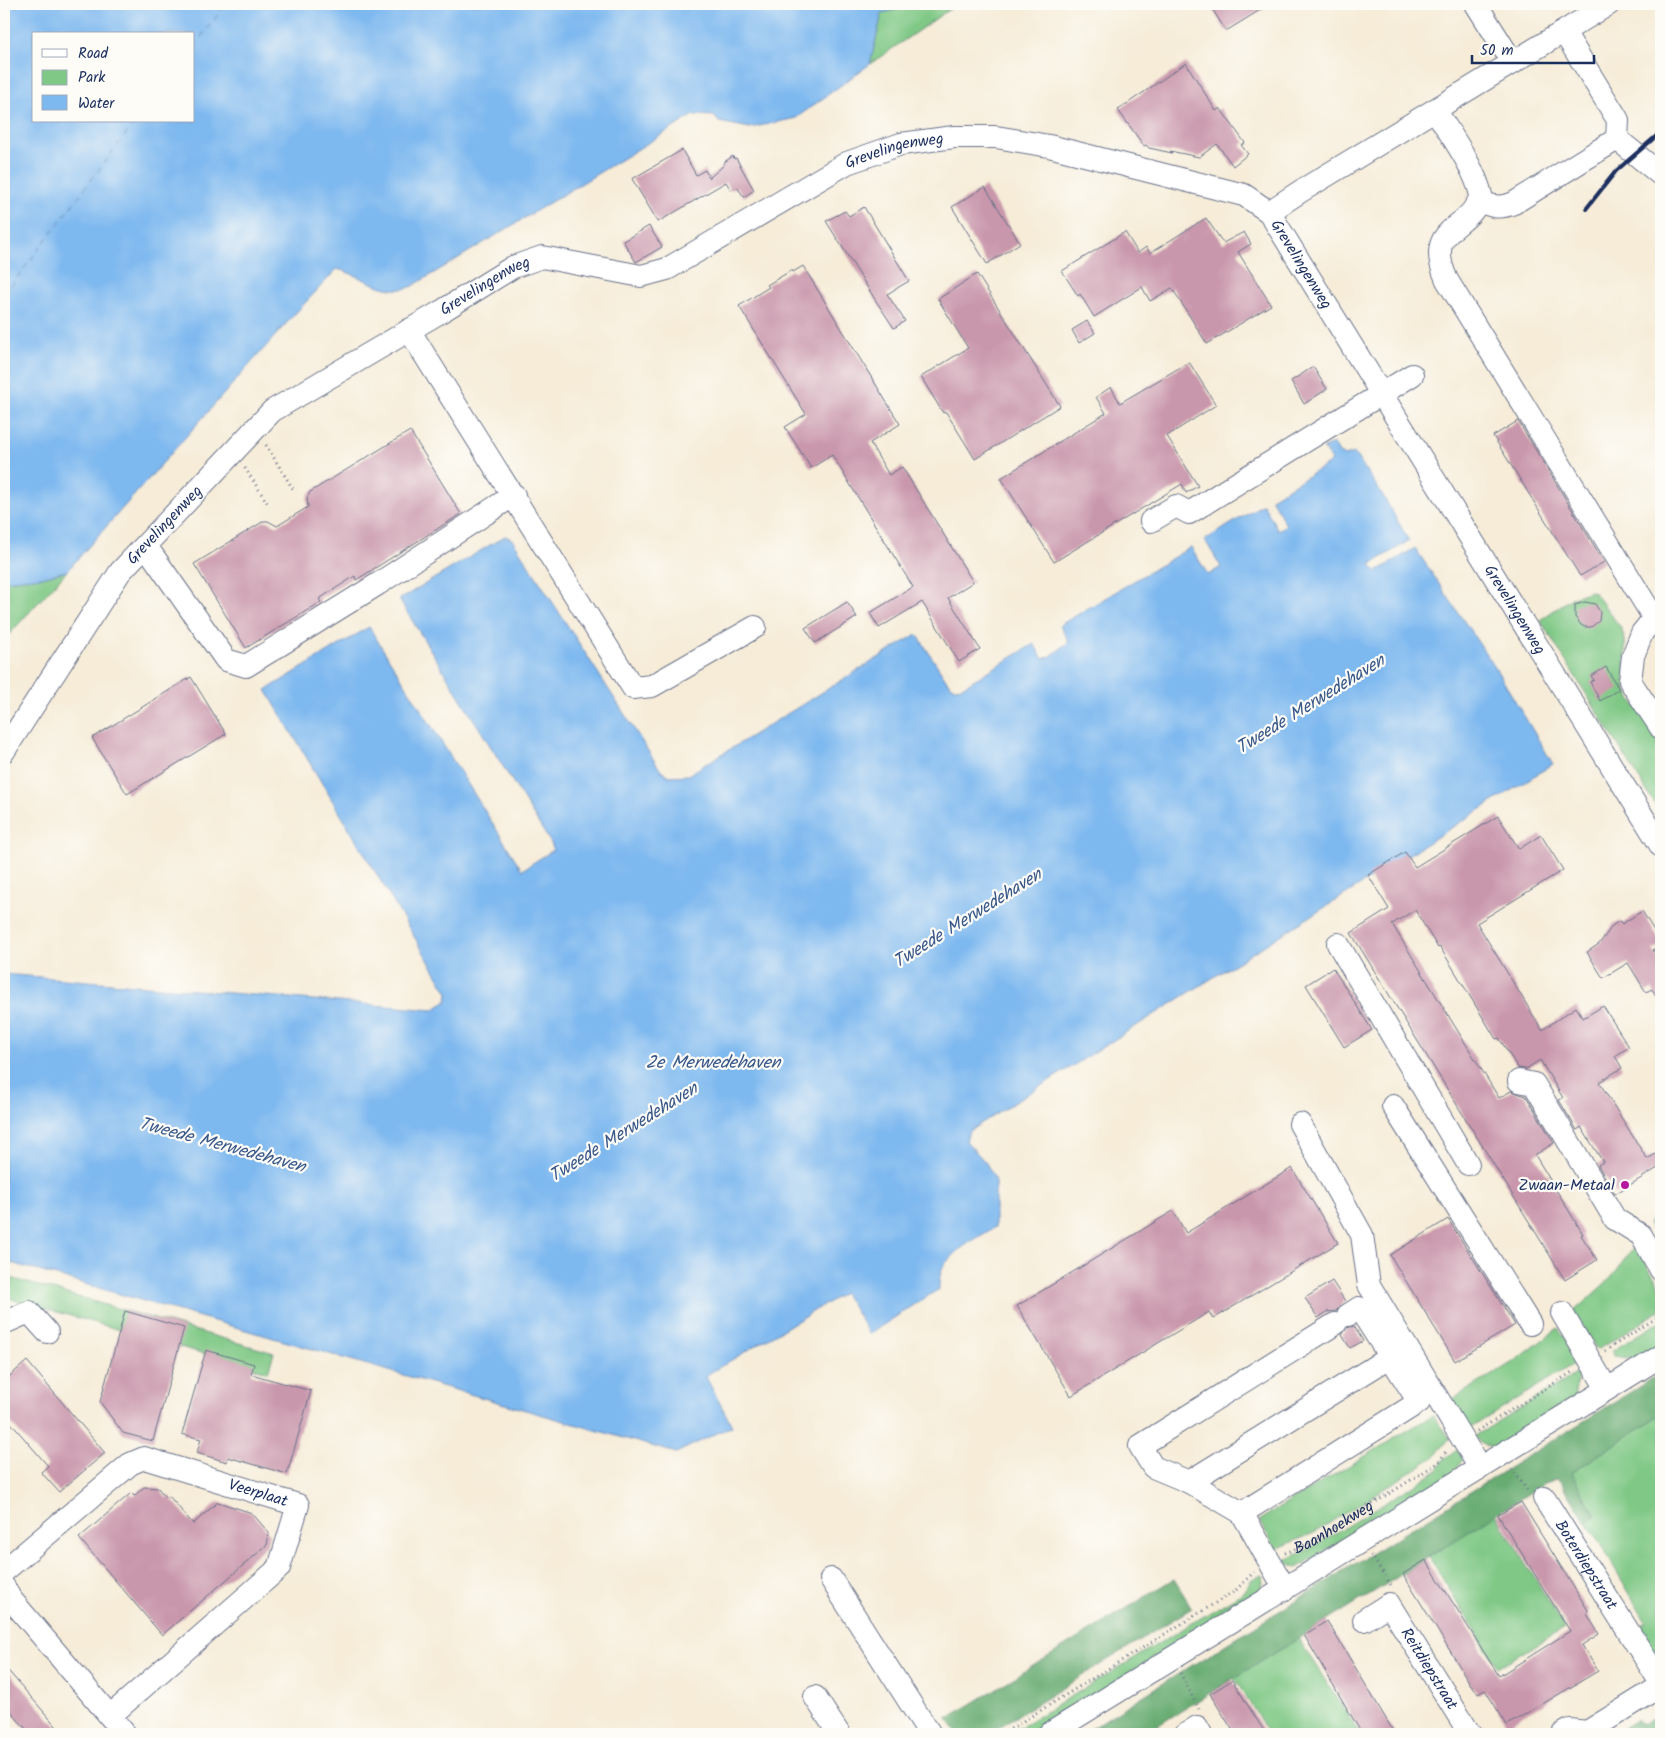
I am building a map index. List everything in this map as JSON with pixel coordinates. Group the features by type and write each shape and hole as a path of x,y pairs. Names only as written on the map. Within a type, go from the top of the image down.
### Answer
{"street":[{"path":"1476,4 1513,64"},
{"path":"1269,212 1609,4"},
{"path":"1564,32 1618,120 1617,139"},
{"path":"1436,110 1476,180 1482,195 1480,201 1470,214 1448,234 1442,243 1440,264 1447,280 1658,615 1642,633 1633,656 1630,680 1661,728"},
{"name":"Grevelingenweg","path":"4,751 120,572 272,411 513,267 542,257 641,276 667,269 847,163 901,144 954,136 996,137 1049,146 1244,195 1269,212 1661,846"},
{"path":"1617,139 1661,175"},
{"path":"1480,201 1496,208 1514,203 1617,139"},
{"path":"409,330 633,688 652,686 755,628"},
{"path":"1152,521 1176,506 1189,513 1412,375"},
{"path":"146,546 226,660 246,666 378,584 514,495"},
{"path":"1338,944 1468,1164"},
{"path":"1518,1081 1534,1084 1615,1219 1641,1235 1661,1270"},
{"path":"1393,1106 1530,1324"},
{"path":"1300,1124 1362,1235 1369,1285 1480,1468"},
{"path":"1242,1513 1419,1402 1359,1308 1140,1446 1153,1467 1189,1482 1242,1513 1285,1589"},
{"path":"4,1323 29,1312 47,1332"},
{"path":"1562,1314 1607,1389"},
{"name":"Baanhoekweg","path":"1049,1734 1661,1356"},
{"path":"1189,1482 1390,1357"},
{"name":"Veerplaat","path":"4,1571 130,1464 144,1458 298,1505 279,1568 110,1716"},
{"name":"Boterdiepstraat","path":"1544,1498 1661,1685"},
{"path":"830,1578 930,1734"},
{"path":"4,1588 10,1598 125,1734"},
{"path":"1364,1620 1389,1604"},
{"name":"Reitdiepstraat","path":"1389,1604 1470,1734"},
{"path":"1563,1734 1570,1730 1588,1733 1661,1685"},
{"path":"815,1697 839,1734"}],"path":[{"path":"266,445 292,489"},
{"path":"245,468 268,504"},
{"name":"Baanhoekweg","path":"1002,1734 1235,1591 1252,1574 1270,1561 1286,1552 1310,1543 1438,1463 1448,1449 1661,1316"},
{"path":"1502,1454 1527,1491 1544,1498"},
{"path":"1362,1541 1394,1590 1389,1604"},
{"path":"1172,1659 1200,1707 1195,1732"}],"green space":[{"path":"924,4 957,4 870,64 882,13"},
{"path":"67,571 4,640 4,581 41,577"},
{"path":"1591,591 1594,592 1621,628 1625,640 1626,690 1661,746 1661,814 1540,620 1573,597"},
{"path":"1661,1203 1661,1244 1648,1224"},
{"path":"1635,1245 1661,1288 1661,1310 1597,1350 1573,1312 1611,1278"},
{"path":"4,1276 274,1353 268,1372 4,1297"},
{"path":"1661,1321 1661,1344 1637,1359 1613,1356 1612,1351"},
{"path":"1558,1328 1580,1360 1469,1429 1451,1400 1518,1359"},
{"path":"1661,1373 1661,1414 1571,1473 1596,1516 1587,1522 1562,1483 1557,1479 1545,1483 1393,1580 1144,1734 1082,1734"},
{"path":"1576,1374 1578,1378 1574,1398 1493,1448 1481,1444 1475,1436"},
{"path":"1661,1414 1661,1664 1637,1628 1646,1621 1587,1522 1596,1516 1571,1473"},
{"path":"1433,1415 1450,1438 1433,1458 1314,1533 1276,1549 1259,1520"},
{"path":"1457,1450 1463,1459 1453,1474 1297,1568 1283,1561 1309,1549 1437,1471 1444,1460"},
{"path":"1496,1514 1565,1628 1498,1667 1429,1557"},
{"path":"1262,1575 1263,1583 1255,1596 1036,1734 1009,1734 1242,1593 1252,1579"},
{"path":"1174,1579 1192,1608 988,1734 958,1734 947,1719"},
{"path":"1298,1638 1360,1734 1269,1734 1234,1678"},
{"path":"1661,1714 1661,1727 1650,1734 1627,1734 1624,1727 1636,1720 1641,1726"}],"water":[{"path":"4,4 924,4 882,13 870,64 796,118 750,128 719,122 714,116 694,115 411,287 391,289 382,287 337,269 291,318 67,571 41,577 4,581"},
{"name":"2e Merwedehaven","path":"1334,444 1339,453 1345,456 1354,453 1382,494 1409,541 1371,564 1376,572 1415,548 1496,669 1553,764 969,1131 966,1141 986,1163 995,1179 995,1227 949,1259 940,1275 939,1289 869,1334 844,1293 708,1374 706,1377 732,1426 676,1453 4,1261 4,974 433,1010 447,1001 448,993 266,690 369,627 522,870 553,850 552,845 400,599 505,536 512,539 661,771 669,776 688,775 917,634 947,681 954,688 962,687 1034,644 1043,659 1051,656 1069,642 1060,625 1191,547 1208,575 1221,567 1205,540 1263,504 1278,530 1286,525 1271,498 1330,463 1332,460 1323,448"}],"building":[{"path":"1209,4 1270,4 1226,31"},
{"path":"1186,63 1216,111 1220,108 1245,143 1241,145 1248,154 1233,166 1217,144 1199,157 1144,146 1118,110"},
{"path":"682,150 696,175 705,170 709,178 724,165 723,163 733,156 734,159 736,158 754,190 744,197 737,187 731,190 726,182 658,222 632,179"},
{"path":"985,187 1020,243 987,264 952,207"},
{"path":"864,207 909,281 887,294 905,321 894,328 826,221 845,211 849,216"},
{"path":"1206,218 1223,243 1244,232 1251,244 1238,252 1271,305 1207,344 1172,288 1150,301 1142,287 1094,317 1080,294 1078,296 1062,271 1125,232 1138,253 1146,247 1150,253"},
{"path":"649,226 662,247 636,262 623,241"},
{"path":"803,266 900,424 870,443 889,475 902,467 973,582 948,598 980,649 959,662 922,602 879,628 870,613 913,587 832,455 811,468 785,427 806,414 739,306 769,287 767,285 792,270 793,272"},
{"path":"977,274 1060,406 975,459 946,412 943,413 921,377 968,348 938,299"},
{"path":"1087,321 1095,333 1079,343 1072,330"},
{"path":"1189,362 1216,405 1167,436 1198,486 1186,493 1182,484 1054,562 1001,478 1106,413 1096,397 1111,387 1120,403"},
{"path":"1313,367 1327,389 1304,404 1291,381"},
{"path":"1518,421 1604,562 1580,576 1493,436"},
{"path":"410,431 461,514 356,580 355,576 319,599 321,602 246,648 194,564 264,521 277,526 308,507 307,498 310,492"},
{"path":"847,602 857,617 815,643 805,628"},
{"path":"1585,602 1595,604 1600,612 1599,621 1591,627 1581,625 1575,617 1575,605"},
{"path":"1606,667 1619,689 1600,701 1590,682 1594,680 1591,676"},
{"path":"191,677 226,734 127,794 92,738"},
{"path":"1498,816 1519,849 1541,835 1563,870 1477,923 1542,1030 1576,1007 1583,1018 1603,1006 1629,1047 1615,1056 1622,1068 1599,1082 1647,1159 1661,1151 1661,1166 1615,1194 1598,1165 1603,1162 1581,1127 1577,1130 1559,1100 1563,1098 1540,1060 1526,1069 1518,1068 1499,1038 1496,1039 1415,910 1392,924 1499,1098 1511,1091 1526,1096 1554,1143 1535,1155 1597,1260 1565,1280 1351,933 1389,909 1368,875 1405,852 1415,867"},
{"path":"1642,911 1661,942 1661,945 1653,950 1661,964 1661,1004 1652,989 1646,992 1628,963 1603,978 1587,952 1599,944 1613,925 1620,921 1622,924"},
{"path":"1333,968 1372,1030 1344,1047 1306,985"},
{"path":"1292,1168 1338,1243 1213,1319 1209,1312 1071,1396 1017,1306 1173,1211 1186,1233"},
{"path":"1448,1219 1515,1325 1455,1361 1390,1255"},
{"path":"1332,1281 1345,1301 1336,1311 1327,1312 1318,1318 1305,1298"},
{"path":"125,1311 184,1328 153,1441 123,1433 100,1402"},
{"path":"1354,1326 1363,1341 1350,1348 1342,1335 1347,1328"},
{"path":"206,1350 254,1364 251,1374 311,1391 287,1474 228,1457 227,1462 197,1453 201,1439 182,1434"},
{"path":"27,1361 105,1453 59,1492 41,1472 48,1466 4,1415 4,1381"},
{"path":"144,1487 158,1488 166,1498 169,1496 193,1524 218,1502 252,1513 269,1533 267,1545 162,1635 79,1538 131,1493 134,1496"},
{"path":"1521,1502 1589,1612 1587,1614 1599,1634 1582,1645 1598,1671 1507,1725 1485,1690 1478,1694 1471,1685 1403,1574 1426,1560 1499,1676 1570,1631 1498,1515"},
{"path":"1327,1621 1395,1734 1362,1734 1304,1635"},
{"path":"4,1666 63,1734 31,1734 18,1720 4,1702"},
{"path":"1232,1680 1266,1734 1235,1734 1210,1694"}],"ferry route":[{"path":"195,45 226,4"},
{"path":"4,295 135,122"}],"railway":[{"path":"1586,209 1616,171 1661,132"}],"place":[{"name":"Zwaan-Metaal","path":"1625,1185"}],"water label":[{"name":"Tweede Merwedehaven","path":"1311,705"},
{"name":"Tweede Merwedehaven","path":"968,919"},
{"name":"Tweede Merwedehaven","path":"624,1133"},
{"name":"Tweede Merwedehaven","path":"222,1146"}]}
